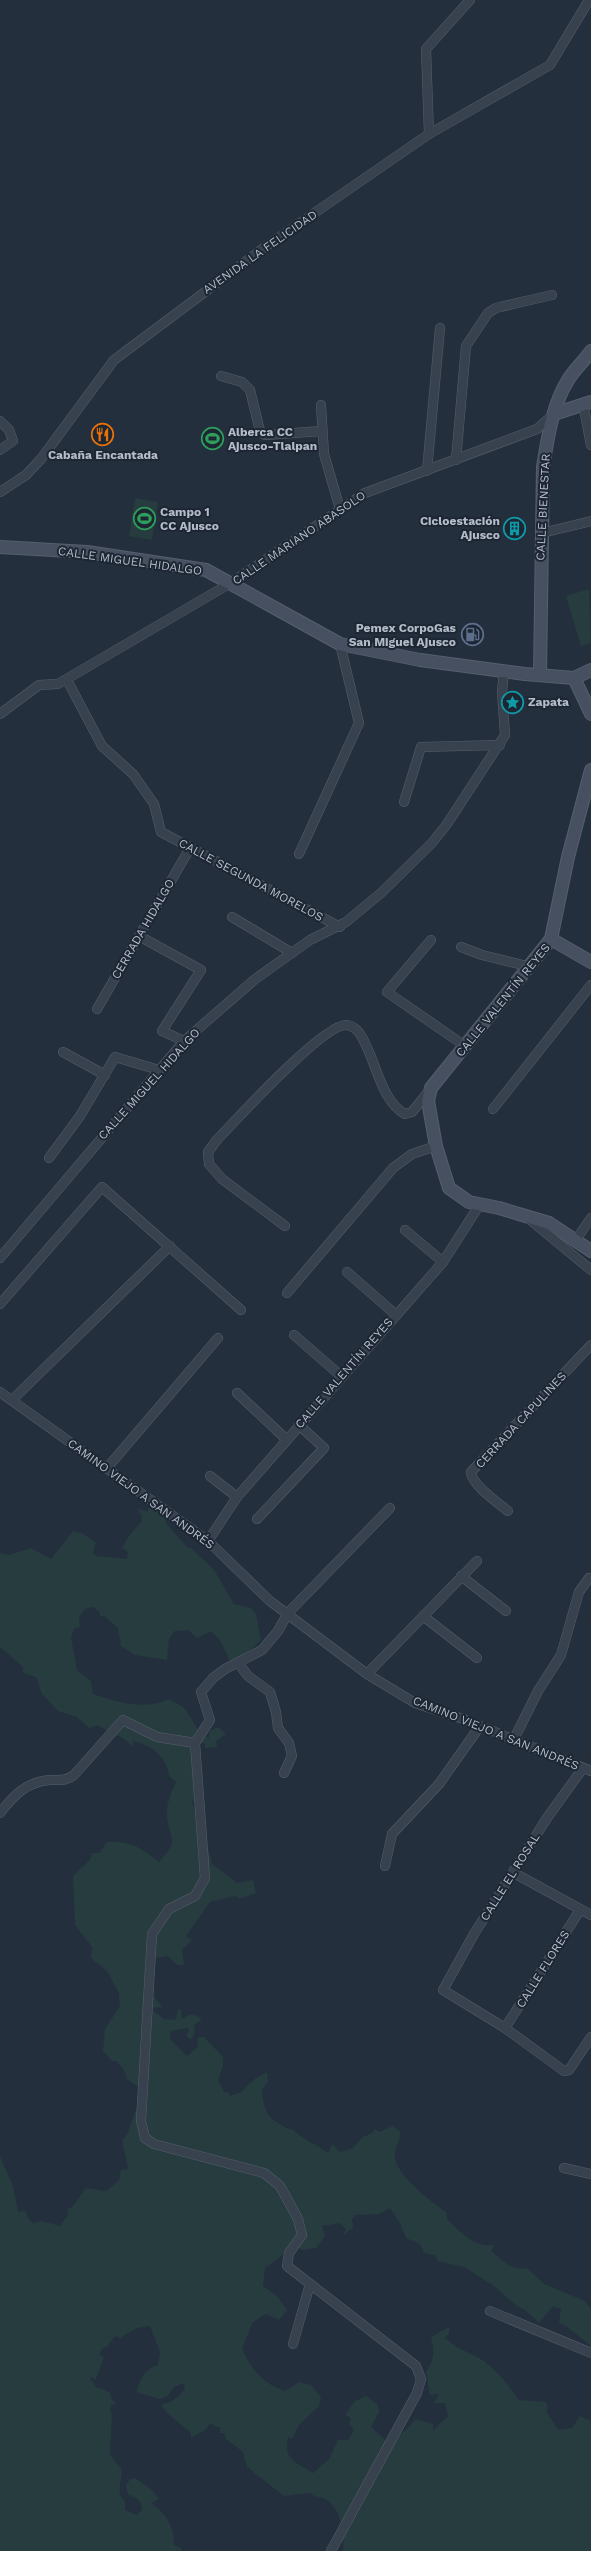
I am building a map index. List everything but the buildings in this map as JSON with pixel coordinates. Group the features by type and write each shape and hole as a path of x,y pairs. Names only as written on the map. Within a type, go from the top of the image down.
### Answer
{"street":[{"path":"429,134 426,49 470,0"},
{"name":"AVENIDA LA FELICIDAD","path":"0,492 26,476 41,459 114,360 265,247 429,134 550,65 589,0"},
{"path":"456,460 466,346 488,313 496,308 552,295"},
{"path":"427,471 440,328"},
{"name":"CALLE BIENESTAR","path":"540,675 543,466 558,399 568,379 591,351"},
{"path":"221,376 242,382 250,390 260,431 265,435 322,431"},
{"path":"587,403 591,445"},
{"name":"CALLE MARIANO ABASOLO","path":"0,714 39,685 58,684 66,680 229,584 365,493 537,429 554,414 587,403"},
{"path":"321,405 324,454 340,509"},
{"path":"0,421 8,430 13,441 0,450"},
{"path":"542,533 591,521"},
{"name":"CALLE MIGUEL HIDALGO","path":"0,547 87,552 206,570 340,644 420,660 574,678"},
{"path":"299,854 359,723 340,644"},
{"name":"CALLE MIGUEL HIDALGO","path":"1,1254 184,1041 240,992 292,952 310,940 340,926 381,893 431,844 447,824 500,745 505,735 506,723 502,692 504,670"},
{"path":"591,670 574,678 591,714"},
{"name":"CALLE SEGUNDA MORELOS","path":"66,680 102,746 133,774 154,804 161,832 340,926"},
{"path":"404,802 421,747 500,745"},
{"name":"CALLE VALENTÍN REYES","path":"431,1088 531,967 552,939 568,857 591,770"},
{"name":"CERRADA HIDALGO","path":"97,1009 190,848"},
{"path":"232,917 292,952"},
{"path":"139,936 201,970 162,1031 184,1041"},
{"path":"552,939 591,962"},
{"path":"431,940 387,992 465,1046"},
{"path":"461,947 482,955 531,967"},
{"path":"493,1109 591,985"},
{"path":"285,1226 222,1179 209,1164 208,1152 216,1141 304,1051 336,1028 345,1025 354,1027 363,1038 389,1098 396,1109 405,1114 412,1112 431,1088"},
{"path":"63,1052 105,1075"},
{"path":"49,1158 80,1116 115,1057 159,1070"},
{"path":"431,1088 428,1101 436,1146 449,1188 469,1202 523,1214 549,1223 591,1251"},
{"path":"287,1293 393,1168 412,1154 436,1146"},
{"path":"0,1304 102,1187 241,1310"},
{"name":"CALLE VALENTÍN REYES","path":"208,1540 237,1497 395,1314 443,1262 480,1204"},
{"path":"523,1214 591,1270"},
{"path":"574,1240 591,1218"},
{"path":"405,1230 443,1262"},
{"path":"12,1400 170,1246"},
{"path":"346,1272 395,1314"},
{"path":"294,1335 341,1376"},
{"path":"107,1468 218,1338"},
{"name":"CERRADA CAPULINES","path":"508,1511 475,1483 471,1477 471,1472 591,1345"},
{"name":"CAMINO VIEJO A SAN ANDRÉS","path":"0,1392 208,1540 270,1601 367,1674 415,1703 514,1739 587,1769"},
{"path":"237,1393 286,1440"},
{"path":"257,1519 324,1448 299,1425"},
{"path":"210,1476 237,1497"},
{"path":"331,2551 417,2393 421,2379 416,2366 287,2266 290,2253 302,2235 298,2219 280,2186 264,2173 154,2144 145,2138 143,2126 152,1934 169,1909 195,1896 205,1878 196,1742 210,1720 201,1692 213,1678 262,1650 278,1631 288,1614 390,1508"},
{"path":"367,1674 477,1561"},
{"path":"461,1576 506,1611"},
{"path":"514,1739 538,1691 561,1655 579,1592 589,1578 591,1580"},
{"path":"423,1616 476,1658"},
{"path":"239,1664 248,1676 270,1692 276,1712 278,1728 289,1744 292,1756 284,1773"},
{"path":"0,1813 12,1797 24,1788 50,1780 67,1780 74,1775 123,1720 157,1737 196,1742"},
{"path":"385,1866 392,1834 439,1784 480,1726"},
{"name":"CALLE EL ROSAL","path":"505,2028 443,1990 474,1934 514,1873 547,1818 587,1769"},
{"path":"514,1873 591,1915"},
{"name":"CALLE FLORES","path":"505,2028 580,1910"},
{"path":"505,2028 543,2057 567,2071 591,2037"},
{"path":"564,2168 591,2174"},
{"path":"293,2344 310,2284"},
{"path":"490,2311 591,2353"}],"green space":[{"name":"Campo 1 CC Ajusco","path":"135,498 158,502 152,540 129,536"},
{"path":"589,589 591,643 581,646 566,596"},
{"path":"155,1501 165,1517 166,1523 188,1548 191,1548 214,1570 234,1604 251,1608 256,1614 261,1640 232,1666 221,1643 211,1631 197,1638 188,1630 175,1631 169,1639 167,1660 135,1655 121,1646 118,1628 104,1616 100,1617 100,1613 93,1607 86,1608 79,1617 80,1627 74,1629 71,1638 77,1670 91,1681 93,1694 111,1700 140,1705 160,1703 169,1699 187,1711 197,1728 204,1735 209,1738 209,1731 218,1727 226,1734 216,1741 217,1747 205,1748 205,1743 198,1744 196,1793 192,1803 203,1828 212,1864 237,1883 253,1880 256,1893 239,1899 236,1896 210,1902 186,1936 192,1940 182,1950 184,1965 177,1965 168,1956 154,1958 148,1966 155,1976 149,1976 152,1994 162,2007 150,2008 164,2019 176,2020 178,2009 181,2010 182,2019 190,2014 202,2018 194,2026 195,2032 191,2040 186,2035 189,2031 188,2028 171,2031 170,2039 187,2056 198,2047 197,2040 200,2037 204,2037 223,2057 223,2066 218,2080 224,2092 228,2092 230,2096 241,2092 256,2078 267,2072 268,2082 262,2089 264,2105 268,2114 275,2121 287,2128 292,2129 300,2136 328,2153 332,2144 340,2152 353,2148 363,2137 372,2133 375,2129 379,2132 393,2126 400,2132 395,2155 398,2167 409,2182 447,2213 447,2219 457,2229 474,2242 495,2245 491,2251 507,2264 516,2268 527,2268 544,2284 585,2301 591,2309 591,2346 566,2326 559,2323 561,2309 553,2306 539,2323 494,2286 464,2267 438,2261 435,2255 424,2253 420,2244 406,2238 400,2223 390,2208 379,2214 355,2215 352,2219 353,2228 343,2235 346,2229 340,2223 322,2226 325,2236 316,2248 303,2250 292,2245 289,2250 265,2268 263,2286 277,2296 287,2310 279,2320 266,2314 253,2322 242,2348 254,2369 271,2385 285,2391 299,2382 311,2385 321,2397 319,2406 299,2425 292,2439 288,2437 287,2445 287,2451 292,2460 313,2473 329,2459 338,2440 348,2440 354,2430 349,2424 351,2418 345,2415 355,2401 366,2396 378,2405 379,2412 371,2427 391,2445 416,2419 433,2424 433,2430 448,2416 445,2403 434,2403 439,2394 430,2395 426,2372 433,2355 431,2337 449,2327 449,2333 445,2338 457,2347 479,2358 490,2366 519,2400 546,2402 548,2409 546,2411 558,2430 572,2428 580,2416 591,2421 591,2551 343,2551 343,2538 339,2517 336,2510 327,2500 314,2496 310,2493 284,2496 247,2467 243,2452 226,2439 224,2433 220,2433 220,2427 216,2427 211,2423 205,2430 191,2438 191,2433 167,2413 161,2405 178,2397 185,2388 184,2383 174,2387 168,2396 160,2399 136,2392 145,2372 158,2365 160,2352 150,2326 137,2328 120,2338 115,2336 106,2348 104,2347 99,2354 104,2358 95,2381 93,2377 90,2378 97,2388 110,2393 112,2400 117,2403 111,2405 110,2410 112,2415 110,2455 122,2470 120,2495 125,2501 125,2510 136,2515 142,2510 141,2503 135,2497 128,2495 126,2485 130,2479 135,2478 151,2489 159,2499 151,2503 165,2516 173,2532 174,2545 181,2548 181,2551 0,2551 0,2156 13,2186 18,2212 25,2211 28,2218 33,2223 42,2221 60,2226 68,2215 68,2209 72,2207 86,2188 106,2191 119,2180 121,2170 128,2169 122,2140 127,2135 143,2090 127,2079 124,2070 116,2061 112,2061 103,2051 105,2029 120,2006 119,1993 107,1971 91,1958 92,1947 75,1925 73,1876 90,1860 92,1853 99,1853 107,1842 123,1843 135,1846 159,1862 170,1849 172,1844 168,1824 167,1807 176,1782 169,1776 165,1763 157,1752 146,1745 133,1741 133,1747 124,1739 97,1725 89,1728 77,1717 58,1711 42,1694 36,1677 23,1673 23,1667 0,1647 0,1553 9,1555 31,1548 51,1559 73,1531 82,1533 96,1543 93,1553 96,1556 127,1559 128,1552 122,1548 128,1537 141,1522 142,1516 137,1508 148,1512 148,1509"}],"place":[{"name":"Cabaña Encantada","path":"103,434"},
{"name":"Alberca CC Ajusco-Tlalpan","path":"212,439"},
{"name":"Campo 1 CC Ajusco","path":"144,519"},
{"name":"Cicloestación Ajusco","path":"515,528"},
{"name":"Pemex CorpoGas San Miguel Ajusco","path":"472,635"},
{"name":"Zapata","path":"513,702"}]}
